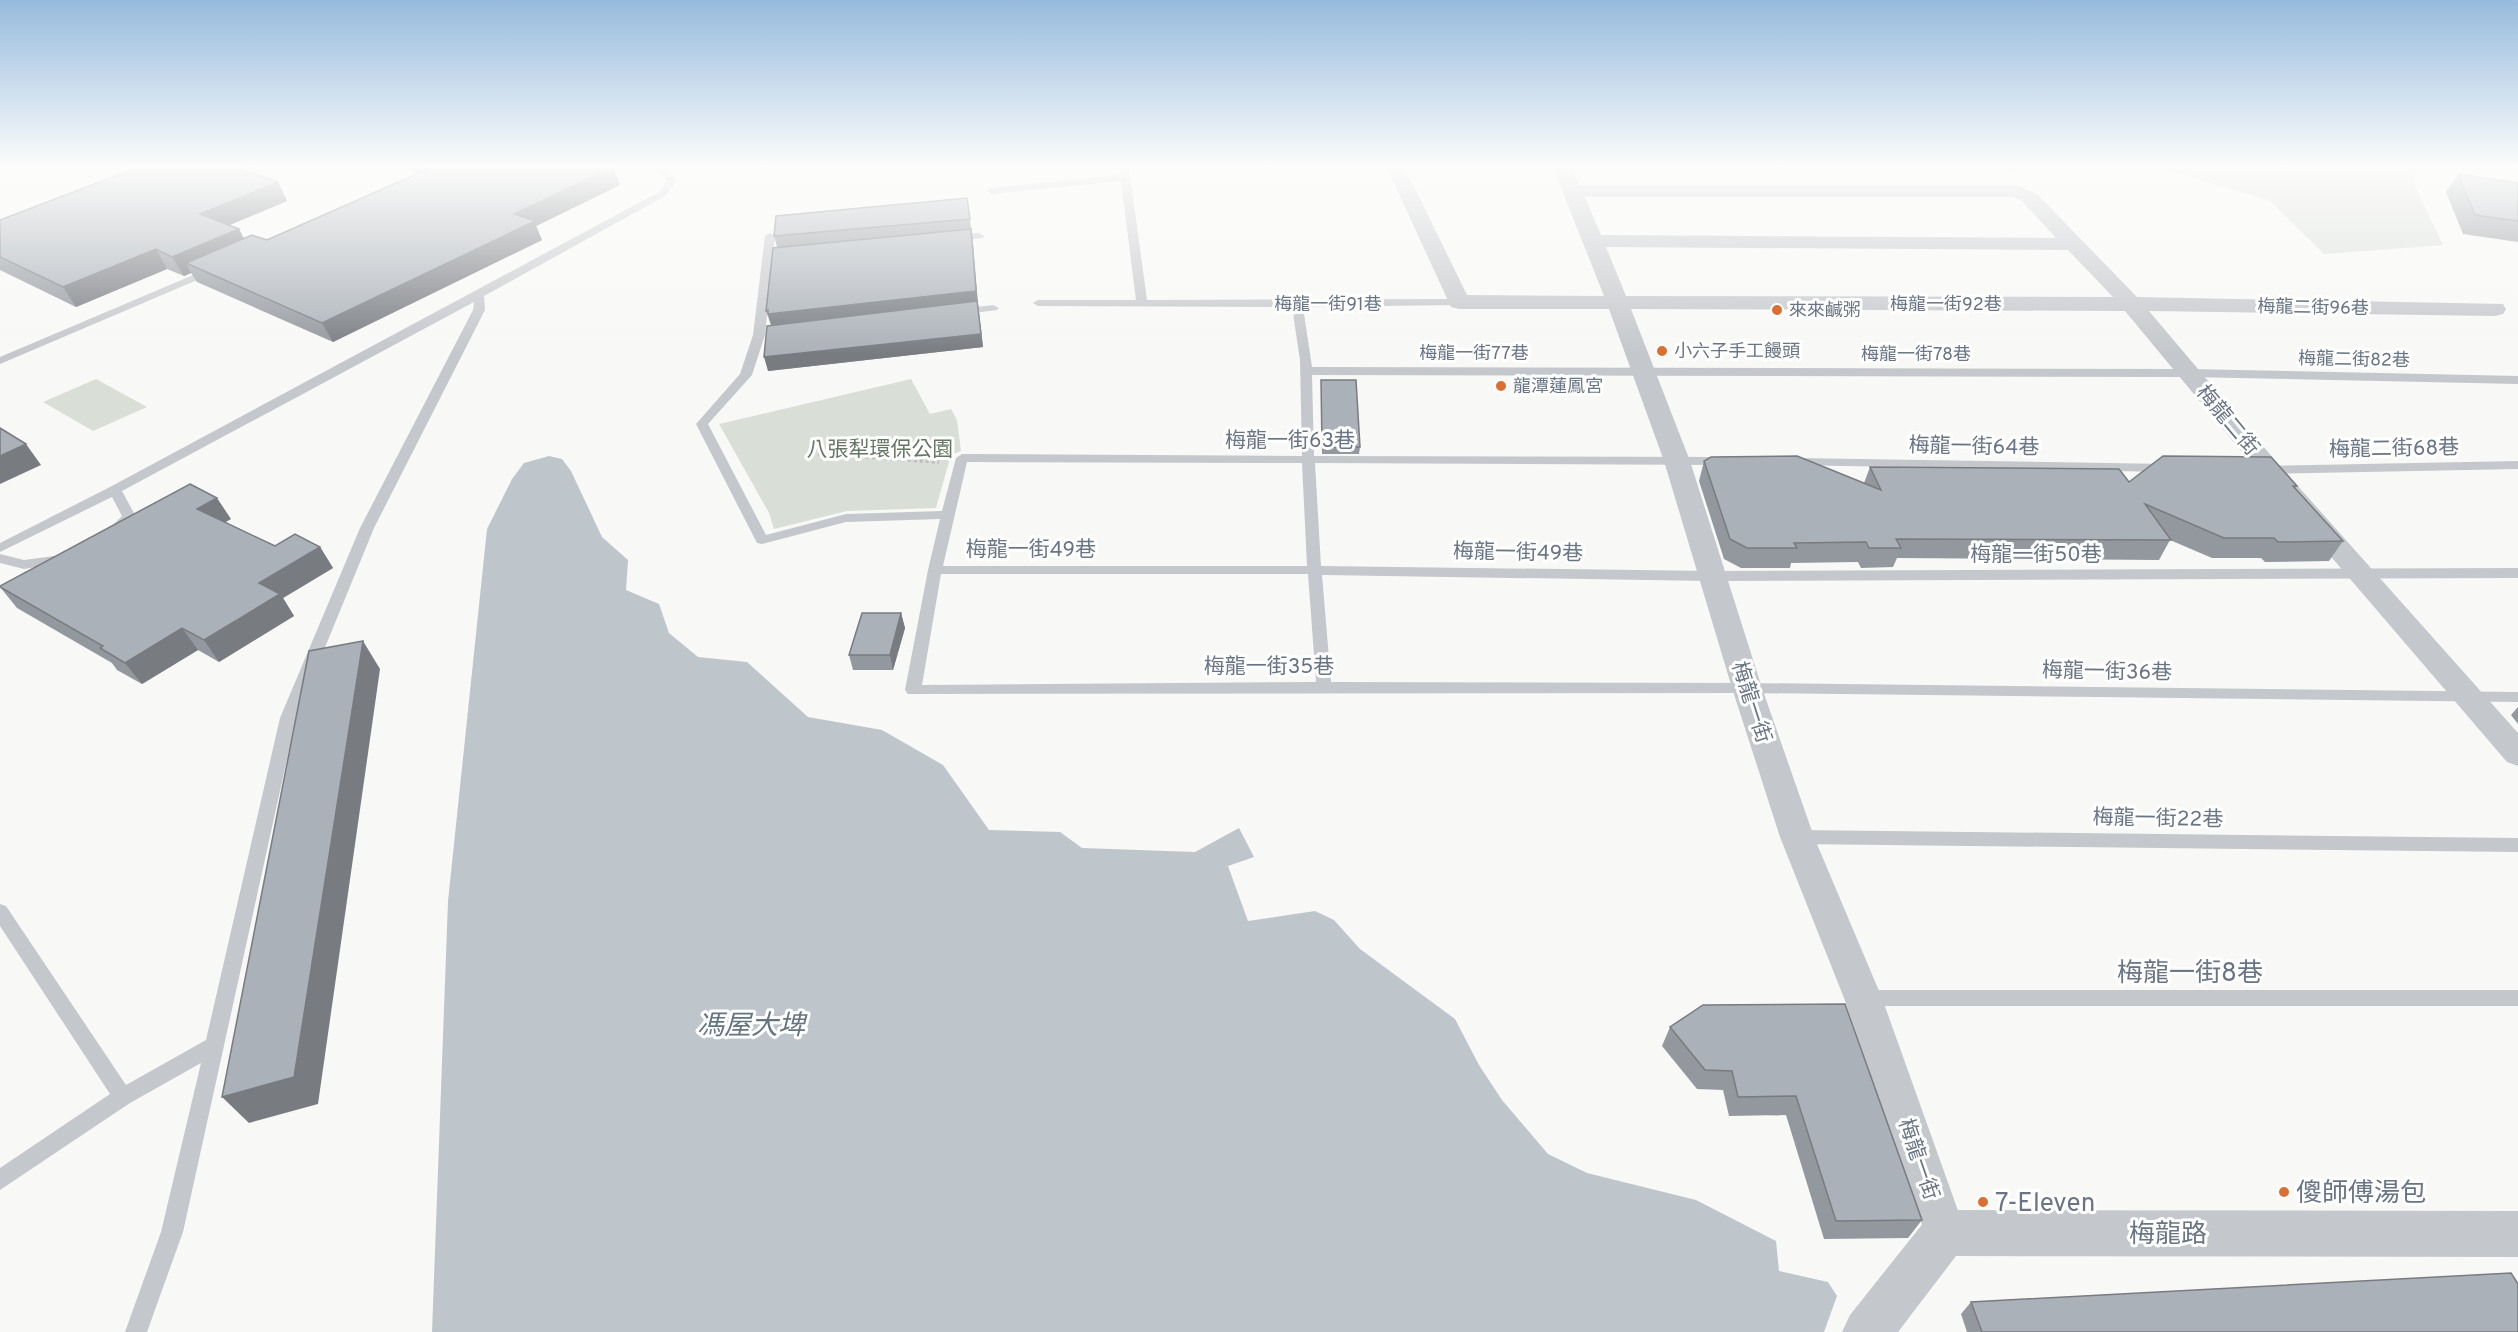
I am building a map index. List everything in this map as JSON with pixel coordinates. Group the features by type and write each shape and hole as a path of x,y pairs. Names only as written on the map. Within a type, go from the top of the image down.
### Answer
{"street":[{"path":"1425,230 1459,302"},
{"name":"梅龍一街","path":"1588,230 1677,460 1711,576 1797,837 1863,998 1945,1233"},
{"name":"梅龍二街","path":"2061,230 2131,304 2189,373 2258,470 2362,574 2518,754"},
{"path":"1593,241 2074,244"},
{"name":"梅龍一街91巷","path":"1459,302 1618,303"},
{"name":"梅龍一街92巷","path":"1618,303 2131,304"},
{"name":"梅龍二街96巷","path":"2131,304 2495,309"},
{"path":"1867,1332 1945,1233"},
{"name":"梅龍路","path":"1945,1233 2518,1234"}],"lane":[{"path":"0,548 115,490 596,230"},
{"path":"1132,230 1142,303"},
{"name":"梅龍一街49巷","path":"770,236 773,256 764,334 746,375 702,424 762,540 846,518 948,515 935,570 1314,570 1711,576"},
{"path":"944,239 979,236"},
{"path":"0,361 219,267"},
{"path":"136,1332 172,1232 288,718 367,528 479,310 479,295"},
{"name":"梅龍一街91巷","path":"1038,303 1459,302"},
{"path":"1297,304 1301,318 1305,371 1314,570 1324,687"},
{"path":"947,313 993,308"},
{"name":"梅龍一街77巷","path":"1305,371 1643,371"},
{"name":"梅龍一街78巷","path":"1643,371 2189,373"},
{"name":"梅龍二街82巷","path":"2189,373 2518,380"},
{"name":"梅龍一街63巷","path":"961,463 962,458 1677,460"},
{"path":"1677,460 1736,461"},
{"name":"梅龍一街64巷","path":"1783,462 2175,468"},
{"path":"948,515 961,463"},
{"name":"梅龍二街68巷","path":"2258,470 2518,465"},
{"path":"106,537 129,517 115,490"},
{"path":"0,558 24,565 59,561 79,552"},
{"name":"梅龍一街35巷","path":"935,570 913,690 1324,687 1747,688"},
{"name":"梅龍一街50巷","path":"1711,576 2518,573"},
{"name":"梅龍一街36巷","path":"1747,688 2518,697"},
{"name":"梅龍一街22巷","path":"1797,837 2518,845"},
{"path":"0,911 123,1097"},
{"name":"梅龍一街8巷","path":"1863,998 2518,998"},
{"path":"0,1180 123,1097 214,1045"}],"path":[{"path":"812,453 961,463"}],"green space":[{"path":"2300,230 2436,230 2443,245 2324,254"},
{"path":"96,379 147,407 93,431 43,402"},
{"name":"八張犁環保公園","path":"911,379 930,414 951,409 957,420 961,451 951,455 936,508 847,511 774,529 769,513 719,424"}],"water":[{"name":"馮屋大埤","path":"549,456 562,459 571,471 602,537 628,560 626,590 659,604 669,633 698,657 747,662 808,717 882,730 943,765 989,830 1060,832 1082,848 1195,852 1239,828 1254,857 1228,866 1248,921 1315,911 1334,920 1360,949 1455,1019 1479,1065 1502,1100 1548,1154 1587,1173 1696,1200 1776,1241 1779,1271 1828,1282 1837,1296 1824,1332 432,1332 448,901 487,529 512,479 524,463"}],"building":[{"path":"0,230 236,230 172,257 156,249 63,287 0,257"},
{"path":"289,230 516,230 322,323 186,263 252,235 267,240"},
{"path":"775,230 841,230 774,236"},
{"path":"971,230 976,291 768,314 768,310 766,311 773,248"},
{"path":"977,301 981,334 764,357 767,326"},
{"path":"1321,380 1356,380 1360,447 1322,447"},
{"path":"0,428 26,444 0,456"},
{"path":"1797,456 1881,490 1870,467 2119,469 2129,482 2163,456 2271,457 2297,486 2293,486 2343,541 2278,542 2274,538 2224,538 2145,504 2171,540 1896,539 1901,548 1869,548 1866,542 1794,543 1797,548 1747,548 1730,539 1704,461 1711,457"},
{"path":"190,484 217,498 197,509 275,546 295,534 320,547 259,583 280,594 204,640 182,628 125,663 100,648 103,646 0,587 0,586"},
{"path":"862,613 901,613 890,655 849,655"},
{"path":"363,641 294,1077 222,1097 309,651"},
{"path":"1845,1004 1922,1220 1836,1221 1796,1096 1738,1097 1732,1071 1705,1070 1670,1027 1703,1005"},
{"path":"2511,1273 2518,1284 2518,1332 1982,1332 1971,1302"}],"place":[{"name":"來來鹹粥","path":"1777,310"},
{"name":"小六子手工饅頭","path":"1662,351"},
{"name":"龍潭蓮鳳宮","path":"1501,386"},
{"name":"傻師傅湯包","path":"2284,1192"},
{"name":"7-Eleven","path":"1983,1202"}]}
